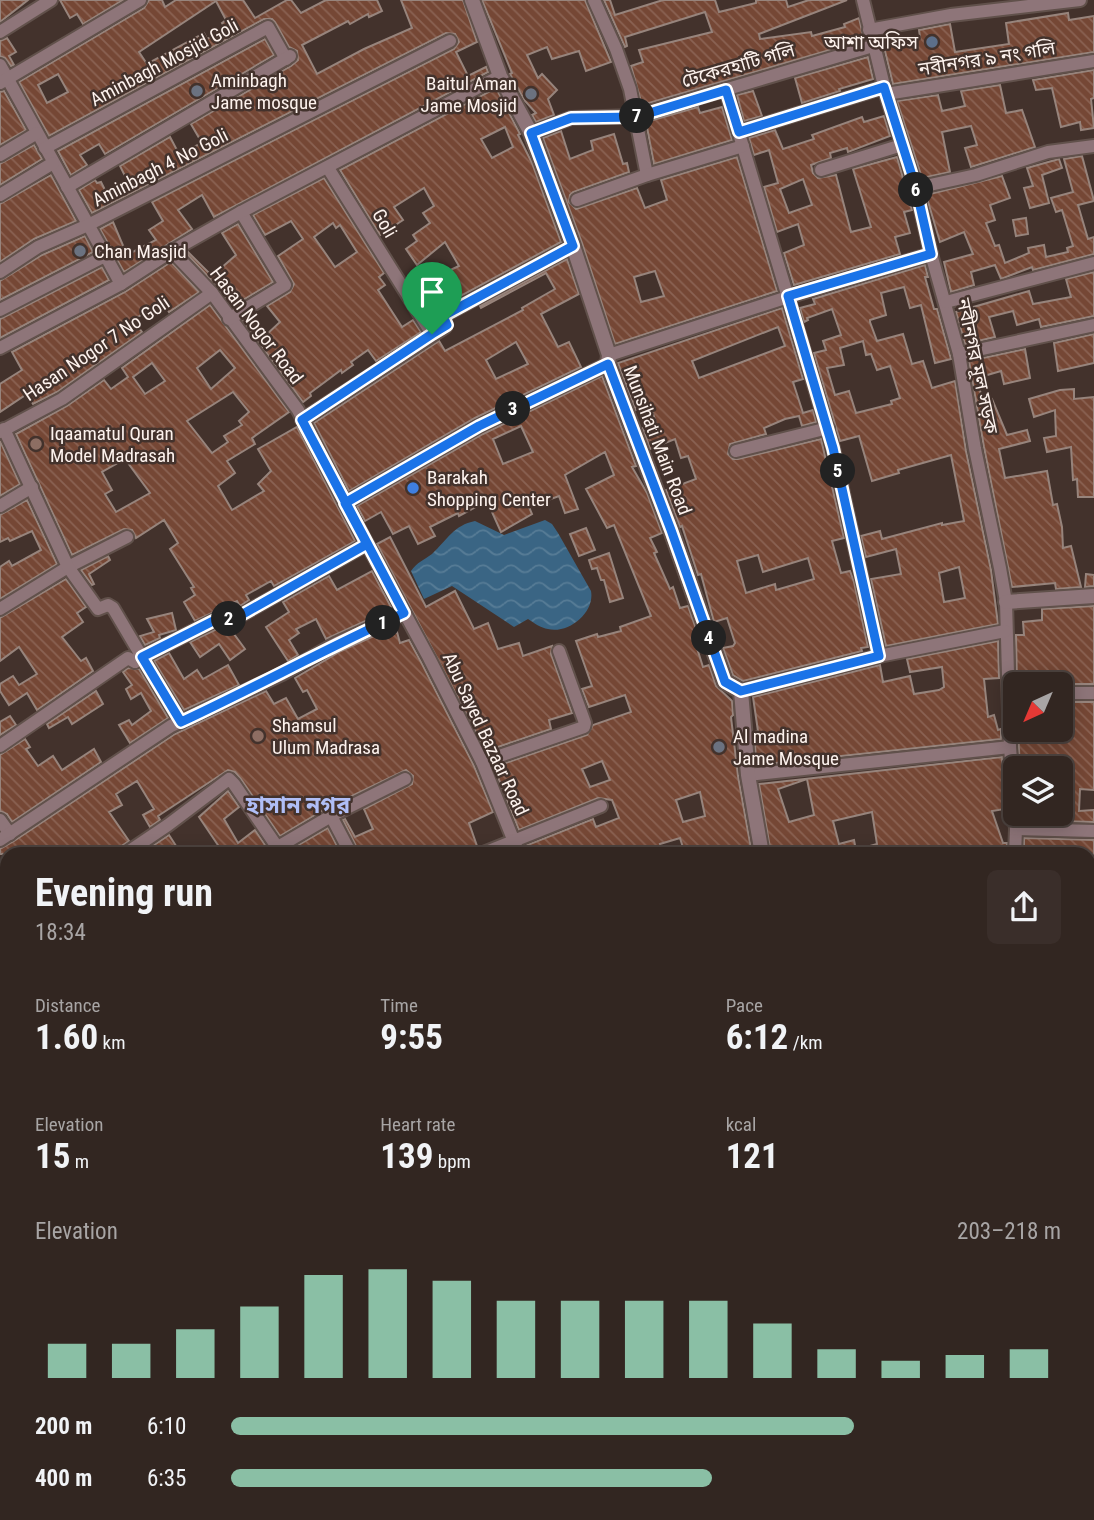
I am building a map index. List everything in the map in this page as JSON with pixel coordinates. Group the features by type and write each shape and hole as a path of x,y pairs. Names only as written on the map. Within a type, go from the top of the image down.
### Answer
{"street":[{"path":"0,32 51,0"},
{"path":"4,81 140,0"},
{"name":"Munsihati Main Road","path":"472,0 500,76 531,133 573,246 608,359 725,682 741,691"},
{"path":"594,0 630,89 647,175"},
{"name":"নবীনগর মূল সড়ক","path":"863,0 885,91 916,188 931,254 960,355 1006,602 1005,631 1010,672"},
{"path":"869,30 951,15 1080,0"},
{"name":"Aminbagh Mosjid Goli","path":"45,148 268,27 289,57 67,187"},
{"name":"Aminbagh 4 No Goli","path":"0,272 38,247 88,225 450,41"},
{"name":"টেকেরহাটি গলি","path":"531,133 571,118 636,117 873,46"},
{"name":"নবীনগর ৯ নং গলি","path":"739,132 885,91 1094,61"},
{"path":"0,65 4,81 37,133 121,284"},
{"path":"0,348 121,284 241,212 500,76"},
{"path":"726,90 828,428 879,656"},
{"path":"0,155 37,133"},
{"path":"821,170 902,145"},
{"path":"577,200 647,175 743,146"},
{"path":"916,188 976,174 1048,152 1094,146"},
{"path":"0,195 53,163"},
{"name":"Goli","path":"328,168 432,334"},
{"path":"229,319 285,285 241,212"},
{"path":"302,420 447,325 443,316 573,246"},
{"name":"Hasan Nogor Road","path":"172,251 212,293 298,410 404,613"},
{"path":"345,503 479,426 608,359 788,296 931,254"},
{"path":"0,310 105,256"},
{"path":"946,302 1094,263"},
{"name":"Hasan Nogor 7 No Goli","path":"2,431 62,399 212,293"},
{"path":"960,355 1094,325"},
{"path":"736,451 828,428"},
{"path":"2,431 33,487 68,567 98,610 111,605 181,722"},
{"path":"0,506 33,487"},
{"path":"0,609 68,567 127,537"},
{"path":"0,746 128,658 135,663 221,617 236,618 367,544"},
{"path":"1006,602 1094,596"},
{"path":"0,820 5,837 117,761 181,722 282,674 337,643 404,613"},
{"name":"Abu Sayed Bazaar Road","path":"404,613 482,762 515,839 497,847"},
{"path":"761,847 748,775 741,691 879,656 1005,631"},
{"path":"482,762 584,727 559,650"},
{"path":"1073,692 1094,693"},
{"name":"নবীনগর মূল সড়ক","path":"1010,742 1015,847"},
{"path":"748,775 1010,747"},
{"path":"135,847 229,779 278,847"},
{"path":"284,847 331,816 405,779"},
{"path":"517,847 515,839 601,806"},
{"path":"331,816 347,847"},
{"path":"1016,829 1094,831"}],"water":[{"path":"545,520 552,524 558,533 591,591 585,614 572,625 556,630 548,629 528,619 514,627 452,586 424,599 411,571 462,526 475,521 504,535"}],"building":[{"path":"0,0 28,0 0,22"},
{"path":"60,0 123,0 83,24 77,14 70,18"},
{"path":"149,0 162,0 165,7 176,0 243,0 255,18 287,0 291,0 301,13 326,0 377,0 382,11 369,17 368,14 350,24 348,21 302,45 317,74 412,28 401,0 463,0 477,42 456,52 468,76 486,67 488,72 214,217 202,195 178,210 192,229 124,272 100,229 113,222 127,255 156,240 149,230 163,221 152,202 454,49 459,42 455,34 446,33 92,213 79,190 95,180 97,183 101,182 106,192 127,180 120,166 170,137 179,154 202,143 191,124 298,60 297,51 289,47 275,22 272,19 264,19 49,136 19,82 144,8","holes":["216,1 226,20 222,23 225,28 207,39 204,33 147,64 139,52","58,74 68,92 47,103 38,85"]},
{"path":"482,0 585,0 611,62 586,71 579,51 552,59 547,47 527,55 538,78 542,74 557,90 548,99 554,115 536,122 532,115 536,113 525,101 510,74 512,73"},
{"path":"604,0 610,0 615,15 663,0 715,0 719,12 756,3 756,0 786,0 788,7 809,0 847,0 759,34 760,39 811,32 812,36 845,27 844,24 859,18 864,40 642,105 631,66 643,62 639,50 712,32 705,12 625,37 625,47"},
{"path":"1068,13 1069,20 1094,16 1094,52 893,84 884,47 920,37 919,30 950,24 955,52 1009,44 1006,23"},
{"path":"7,38 16,52 9,56 14,65 11,66 0,56 0,41"},
{"path":"265,39 274,55 105,154 99,144 80,155 87,165 71,175 58,151"},
{"path":"868,57 873,79 802,103 795,78"},
{"path":"1094,70 1094,98 1091,99 1094,128 1081,130 1080,122 1061,127 1052,88 1036,90 1033,80"},
{"path":"1000,85 1006,113 1022,110 1035,147 971,167 965,148 977,145 971,126 942,132 950,172 922,178 897,101 938,95 942,111 965,106 961,91"},
{"path":"496,88 520,134 518,135 532,163 561,242 429,313 423,304 429,300 413,277 423,269 431,279 459,266 445,242 417,265 406,249 417,241 413,235 430,223 423,213 434,206 424,188 394,207 403,220 380,235 340,170","holes":["505,127 513,147 492,158 481,139"]},
{"path":"4,91 26,130 0,145 0,92"},
{"path":"753,91 762,116 744,121 737,95"},
{"path":"698,107 700,113 722,107 732,140 654,164 646,122"},
{"path":"884,116 890,136 848,152 847,148 830,153 831,158 811,165 813,173 818,178 836,175 851,232 871,227 853,169 897,157 912,210 904,212 910,233 895,237 900,254 794,285 784,253 804,245 798,224 777,232 764,187 778,183 769,150 754,155 749,138 775,130 783,149 814,139 812,135 862,117 864,122","holes":["803,179 812,205 789,213 780,189"]},
{"path":"561,131 570,159 593,150 591,141 614,134 623,164 627,163 629,172 573,192 569,202 576,209 637,188 645,208 667,200 661,180 737,157 777,291 615,344 582,243 543,138","holes":["655,271 664,296 641,302 634,277"]},
{"path":"34,145 42,159 0,185 0,164"},
{"path":"1082,156 1094,201 1078,205 1088,239 1094,237 1094,254 1033,270 1032,267 1001,279 995,265 971,272 974,285 951,292 944,262 973,254 964,232 940,242 926,195 1002,176 1010,198 990,205 995,220 986,223 995,246 999,245 1005,263 1029,253 1028,248 1044,245 1046,257 1068,252 1067,248 1073,246 1062,210 1056,212 1051,198 1073,192 1064,159"},
{"path":"1059,159 1062,168 1042,175 1049,203 1030,208 1024,188 1033,186 1027,168"},
{"path":"51,175 76,221 34,239 0,262 0,204"},
{"path":"324,178 384,273 379,277 385,285 378,290 402,327 413,320 421,332 376,361 368,350 351,362 353,365 342,373 341,370 310,393 311,396 303,402 243,321 250,317 265,336 280,322 267,306 290,292 294,284 278,256 303,239 291,221 265,235 253,215","holes":["333,223 336,228 340,225 357,252 335,267 314,237"]},
{"path":"1026,218 1028,234 1016,236 1013,220"},
{"path":"238,224 273,282 233,306 186,253 212,276 236,255 222,233"},
{"path":"85,236 93,252 0,300 0,281 42,255"},
{"path":"567,259 579,294 541,314 558,347 569,342 581,367 475,418 349,491 314,423 439,341 445,351 523,310 522,308 555,289 546,273 481,308 480,306","holes":["516,342 528,364 496,379 486,360"]},
{"path":"171,262 199,292 169,312 165,306 156,312 154,307 133,320 142,332 57,392 33,404 27,394 0,412 0,384 22,370 12,352 125,292"},
{"path":"925,265 928,277 925,277 951,359 935,363 921,305 910,308 904,287 881,293 886,315 870,322 877,341 903,334 912,364 923,361 932,388 955,381 966,451 991,570 998,624 886,646 871,579 901,574 896,549 866,557 861,536 880,531 882,539 942,523 964,521 951,455 898,470 899,473 872,481 859,436 840,441 814,353 826,350 823,341 841,335 832,309 807,318 804,322 800,308 815,304 813,299","holes":["863,341 866,355 871,354 877,370 890,366 900,398 891,401 892,404 856,413 849,391 835,395 827,368 844,365 840,348","959,567 965,598 944,602 939,573"]},
{"path":"102,267 109,280 0,338 0,319"},
{"path":"1094,272 1094,316 1041,327 1039,319 1017,325 1013,311 989,317 995,337 965,344 956,312 1029,291 1033,304 1071,297 1066,279"},
{"path":"210,305 289,412 252,438 255,444 227,461 235,473 218,486 232,510 264,491 258,484 271,471 258,449 297,427 355,541 274,586 271,581 246,595 249,600 240,606 237,601 195,621 184,602 195,595 191,588 194,587 170,549 178,543 164,520 136,538 132,530 124,529 72,555 16,434 67,406 104,380 111,389 128,377 122,368","holes":["220,350 235,368 211,389 197,368","152,363 165,381 145,394 133,377","233,392 249,412 239,421 242,425 224,436 228,442 212,453 187,421","125,459 150,493 116,512 105,494 112,490 102,472"]},
{"path":"782,308 803,379 793,382 803,413 813,410 816,422 802,426 799,416 785,419 764,428 766,434 730,444 728,454 733,459 738,459 821,439 844,538 832,541 841,573 850,571 854,582 868,647 861,648 862,651 743,681 733,675 723,648 735,643 727,618 714,622 701,574 698,575 682,526 680,527 666,490 696,479 688,456 681,458 675,439 650,449 643,428 656,423 650,404 636,410 618,363","holes":["778,327 785,346 699,378 692,361","758,555 763,572 808,558 814,579 776,590 775,584 746,593 737,561"]},
{"path":"1094,334 1094,363 1058,371 1054,343"},
{"path":"1025,349 1030,378 1004,384 1001,371 977,378 983,403 992,399 1007,435 1027,430 1030,441 999,449 1005,478 1047,471 1053,505 1057,504 1062,527 1063,548 1071,546 1081,587 1056,589 1055,583 1012,587 969,361"},
{"path":"602,376 636,466 632,467 647,493 662,533 650,538 657,552 654,553 670,589 673,587 680,608 688,606 701,643 696,645 703,667 709,665 716,686 732,701 731,717 738,776 751,847 683,847 680,838 660,844 661,847 525,847 593,819 596,827 619,818 612,800 598,798 519,830 494,767 587,735 593,725 631,712 625,695 589,707 582,689 592,686 576,641 597,634 598,637 621,631 620,627 651,616 614,525 607,528 586,489 614,475 605,452 565,475 578,509 565,513 559,496 529,507 532,514 501,532 487,501 430,527 435,536 418,544 409,526 393,534 381,512 365,521 357,506 483,434","holes":["521,426 533,452 503,464 493,439","602,761 610,780 590,787 582,769","700,792 705,816 683,822 676,800"]},
{"path":"1074,389 1074,399 1094,397 1094,497 1078,497 1077,479 1073,480 1071,447 1047,452 1044,438 1056,436 1055,410 1034,417 1029,399"},
{"path":"0,441 20,484 0,496"},
{"path":"27,500 57,564 0,599 0,567 9,561 12,566 41,550 32,531 10,541 8,538 0,542 0,515"},
{"path":"586,528 595,550 579,556 570,534"},
{"path":"390,537 426,607 455,591 474,629 488,623 498,649 519,643 523,656 552,646 551,654 572,713 549,720 551,729 486,751 377,544"},
{"path":"609,553 623,598 610,602 604,580 601,580 597,568 592,569 589,560"},
{"path":"108,556 110,560 89,574 94,584 92,585 81,570"},
{"path":"372,571 392,609 326,639 316,619 296,629 299,633 289,640 298,655 288,661 266,627 289,612 283,602 329,576 337,590"},
{"path":"1086,574 1094,575 1094,586 1085,587"},
{"path":"66,579 86,607 77,613 83,622 62,637 81,661 86,658 93,671 37,710 27,693 9,705 0,691 0,684 13,676 19,685 37,674 19,647 0,661 0,618"},
{"path":"1094,606 1094,684 1073,684 1073,672 1017,672 1016,635 1024,635 1023,622 1042,620 1042,609"},
{"path":"172,613 176,630 159,635 160,638 145,645 140,636 154,632 147,619"},
{"path":"228,626 245,649 230,660 219,644 200,657 190,642"},
{"path":"397,632 400,643 409,640 474,766 493,812 469,823 477,846 356,847 343,820 345,819 355,837 373,829 364,809 412,784 413,776 406,770 327,808 280,836 241,779 235,772 228,770 158,816 160,820 150,827 143,815 154,809 137,781 116,794 122,805 109,812 129,841 120,847 4,847 175,734 266,691 274,704 286,698 298,719 317,709 307,690 303,692 295,678 341,651 376,635 378,638"},
{"path":"998,641 999,678 984,679 988,717 994,715 998,730 1001,729 1001,739 766,764 765,757 756,758 754,732 758,731 753,697 880,665 883,682 910,676 914,694 939,690 944,687 942,667 910,672 907,659"},
{"path":"169,653 184,679 197,670 203,679 228,665 239,685 184,710 154,661"},
{"path":"128,668 139,669 168,718 130,743 119,725 129,720 132,725 151,711 141,693 131,699 126,689 132,685 123,672"},
{"path":"96,691 103,704 72,724 68,717 49,728 47,724"},
{"path":"1073,702 1094,702 1094,790 1080,789 1079,811 1094,810 1094,822 1073,821 1073,756 1019,756 1019,742 1073,742"},
{"path":"10,716 16,725 0,735 0,722"},
{"path":"25,739 30,747 26,749 38,766 53,756 62,770 94,749 101,762 12,822 7,814 0,811 0,755"},
{"path":"1002,757 1003,809 992,811 1007,847 866,847 877,844 872,812 833,821 839,844 854,840 855,847 770,847 759,784","holes":["807,779 814,815 789,822 778,789"]},
{"path":"228,791 239,807 224,819 238,843 255,830 265,845 219,847 199,817"},
{"path":"328,828 338,847 295,847"},
{"path":"169,835 177,847 151,847"},
{"path":"1024,838 1094,840 1094,847 1024,847"}],"place":[{"name":"আশা অফিস","path":"932,42"},
{"name":"Aminbagh Jame mosque","path":"197,91"},
{"name":"Baitul Aman Jame Mosjid","path":"531,94"},
{"name":"Chan Masjid","path":"80,251"},
{"name":"Iqaamatul Quran Model Madrasah","path":"36,444"},
{"name":"Barakah Shopping Center","path":"413,488"},
{"name":"Shamsul Ulum Madrasa","path":"258,736"},
{"name":"Al madina Jame Mosque","path":"719,747"}],"district":[{"name":"হাসান নগর","path":"298,805"}],"route":[{"path":"432,334 302,420 317,446 345,503 367,544 404,613 337,643 282,674 181,722 142,657 221,617 236,618 367,544 345,503 479,426 608,364 725,682 741,691 879,656 833,448 788,296 931,254 916,188 884,87 739,132 726,90 636,117 571,118 531,133 573,246 443,316 446,327 432,334"}]}
